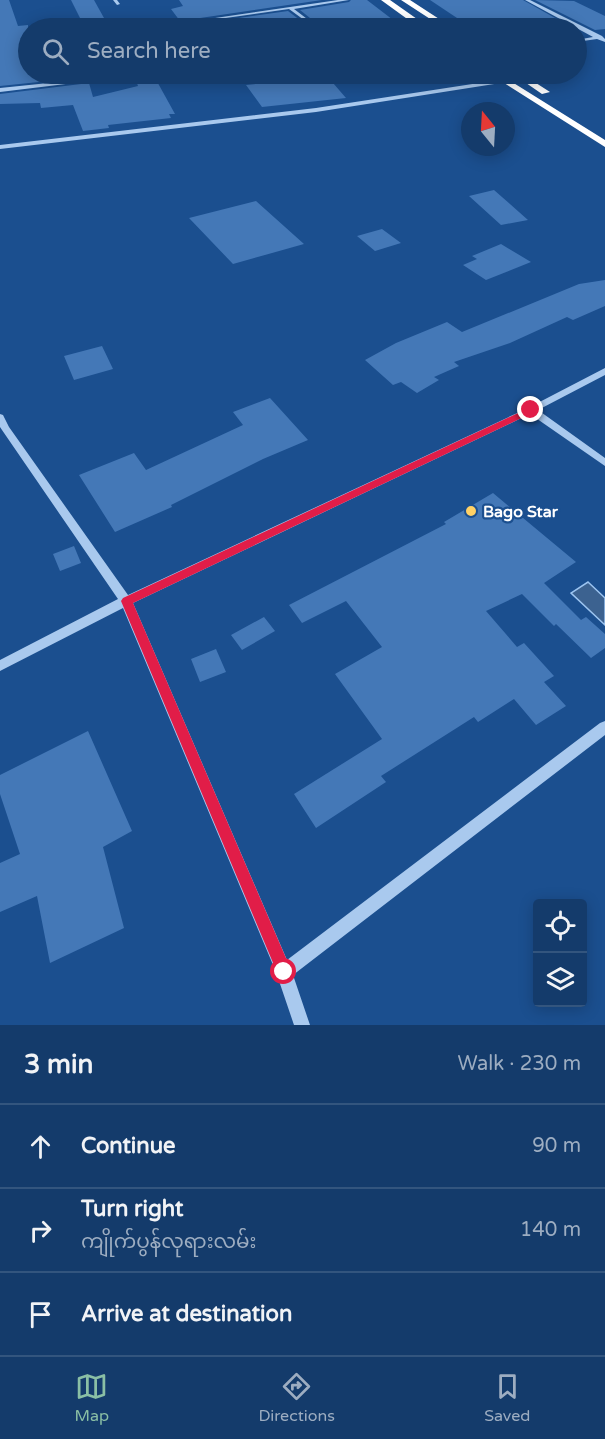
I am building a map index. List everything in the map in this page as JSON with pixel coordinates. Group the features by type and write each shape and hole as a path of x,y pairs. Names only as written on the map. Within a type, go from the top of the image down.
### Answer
{"highway":[{"path":"385,0 412,18"},
{"path":"405,0 433,18"},
{"path":"510,84 605,144"},
{"path":"532,84 555,99"}],"street":[{"path":"296,0 304,6"},
{"path":"220,18 347,0"},
{"path":"527,0 562,18"},
{"path":"290,8 304,18"},
{"path":"587,31 598,37"},
{"path":"587,39 605,38"},
{"path":"0,90 54,84"},
{"path":"0,147 316,110 485,84"},
{"path":"0,666 126,601 531,410 605,371"},
{"path":"531,410 605,463"},
{"path":"0,417 5,428 126,601 284,972 302,1025"},
{"path":"284,972 605,727"}],"water":[{"path":"588,582 605,598 605,625 571,593"}],"building":[{"path":"0,0 9,0 18,26 19,84 0,86"},
{"path":"71,0 94,0 104,18 80,18"},
{"path":"179,0 322,0 200,18 178,18 171,9 183,6"},
{"path":"367,0 390,18 310,18 300,10"},
{"path":"430,0 523,0 555,18 457,18"},
{"path":"535,0 574,1 605,16 605,29 595,30 587,26 587,18 571,18"},
{"path":"288,11 297,18 239,18"},
{"path":"89,84 93,97 138,86 137,84 158,84 175,114 169,114 171,118 108,125 109,128 83,131 73,105 41,108 40,103 0,104 0,94"},
{"path":"334,84 346,98 262,107 246,85"},
{"path":"494,190 528,220 501,225 469,196"},
{"path":"256,201 304,244 233,264 189,218"},
{"path":"382,229 401,243 375,251 357,236"},
{"path":"501,244 531,262 486,280 463,265 477,259 472,256"},
{"path":"605,280 605,306 573,320 567,317 510,343 454,362 459,366 434,377 439,380 417,393 401,382 393,385 365,360 396,343 447,322 462,332 579,284"},
{"path":"102,346 113,369 74,380 64,356"},
{"path":"270,398 308,440 263,459 171,505 172,507 115,532 79,475 134,453 146,470 243,425 233,412"},
{"path":"493,493 576,562 544,583 581,620 586,617 605,634 605,648 591,658 522,594 486,611 517,647 524,643 554,676 544,682 566,706 536,725 514,699 478,722 474,717 381,776 386,782 316,828 294,794 382,739 335,674 382,647 346,601 302,623 289,605 446,524 444,522"},
{"path":"74,546 81,563 60,571 53,554"},
{"path":"264,617 275,631 242,650 231,635"},
{"path":"216,649 226,672 200,682 191,659"},
{"path":"88,731 132,831 103,847 124,928 50,963 37,896 0,912 0,863 20,854 0,794 0,775"}],"place":[{"name":"Bago Star","path":"471,511"}],"route":[{"path":"284,972 126,601 531,410"}]}
